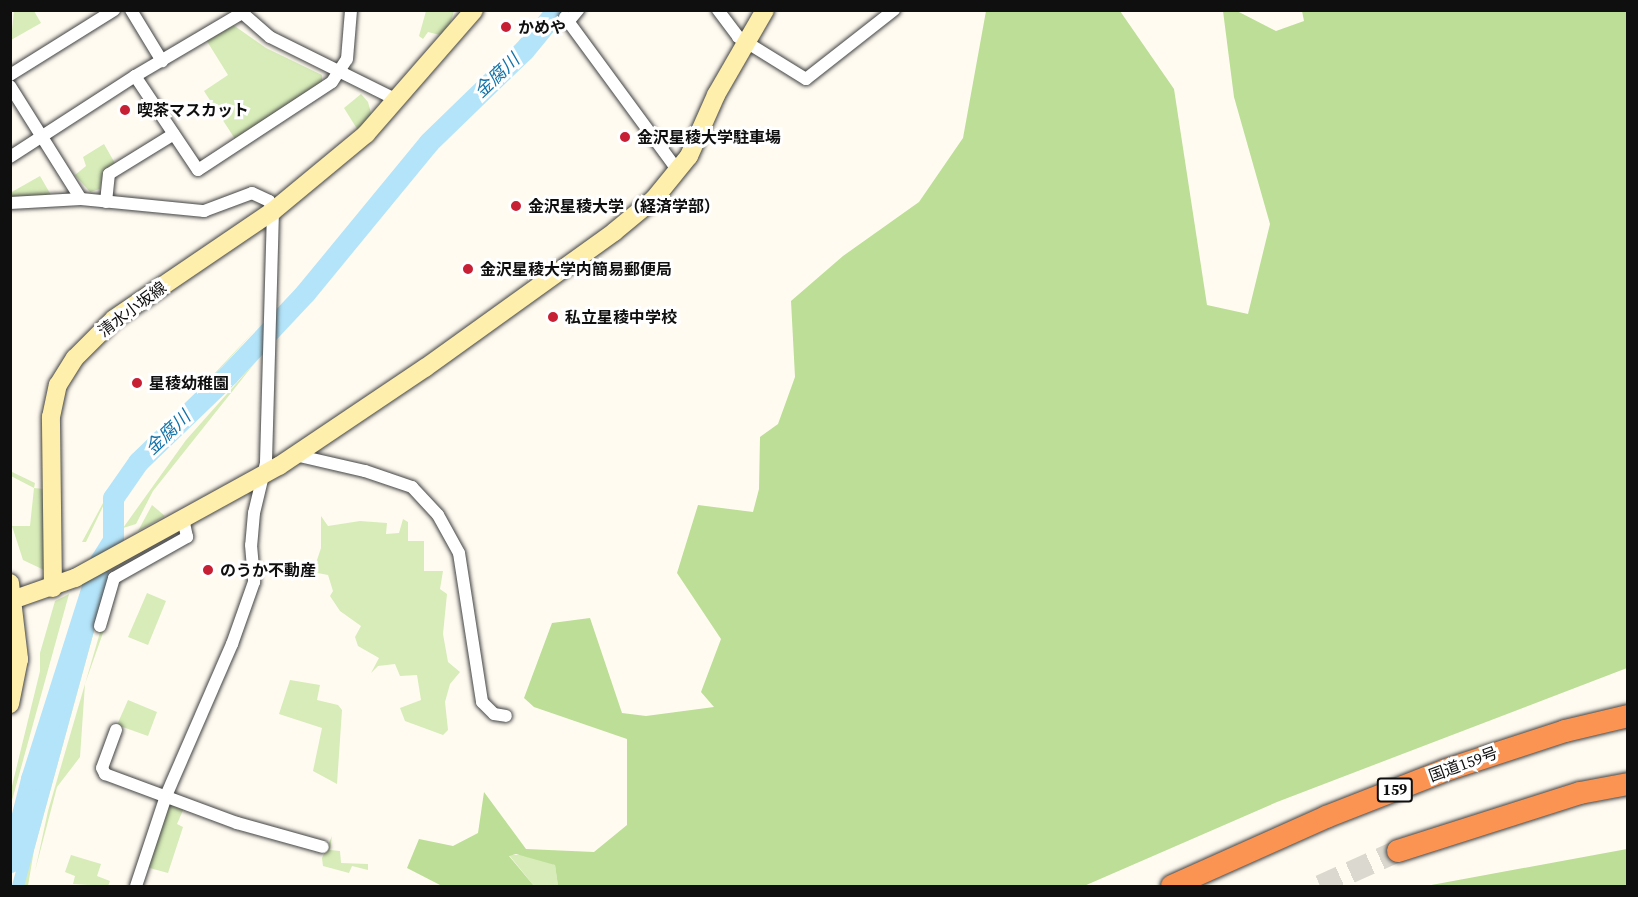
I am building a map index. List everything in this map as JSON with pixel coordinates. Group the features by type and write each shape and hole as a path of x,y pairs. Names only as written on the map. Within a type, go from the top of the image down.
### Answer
{"highway":[{"name":"国道159号","path":"1172,886 1326,817 1446,770 1565,731 1628,716"},
{"path":"1398,851 1580,793 1628,784"}],"street":[{"path":"10,75 114,10"},
{"path":"130,10 162,61"},
{"path":"135,76 198,170 332,82 342,70 347,58 351,10"},
{"name":"清水小坂線","path":"53,588 51,417 58,385 75,358 114,319 273,211 366,134 474,10"},
{"path":"578,10 566,19 678,171"},
{"path":"718,10 746,43 806,80 894,10"},
{"path":"10,704 19,659 13,591 53,588 75,578 296,455 614,232 654,199 689,156 716,95 765,10"},
{"path":"10,157 135,76 240,12 270,37 342,70 397,100"},
{"path":"10,86 81,199"},
{"path":"105,202 109,174 174,134"},
{"path":"10,203 81,199 204,211 252,193 269,201 273,211 271,348 264,474 254,513 250,600 166,796 135,886"},
{"path":"296,455 365,471 412,487 438,515 459,553 482,702 494,714 506,716"},
{"path":"100,626 114,578 187,537 183,518"},
{"path":"116,730 102,768 105,774 237,823 323,847"}],"green space":[{"path":"14,10 34,11 41,23 11,40"},
{"path":"426,11 454,11 450,24 440,35 428,32 423,39 419,36"},
{"path":"986,11 1120,11 1174,89 1207,305 1248,314 1270,224 1234,97 1223,11 1237,11 1276,31 1304,21 1302,11 1627,11 1627,668 1277,802 1084,886 558,886 555,865 516,854 509,856 534,886 442,886 407,868 419,839 453,846 478,833 484,792 526,849 594,852 627,825 627,739 534,707 524,698 552,623 590,618 622,713 646,716 714,707 701,692 721,639 677,573 698,505 753,512 759,489 760,437 778,424 795,377 791,301 843,256 919,202 963,138"},
{"path":"229,22 266,48 322,75 322,82 235,139 204,91 228,75 205,38"},
{"path":"361,94 368,102 372,117 359,132 344,108"},
{"path":"104,144 116,165 103,174 100,189 90,192 75,175 86,166 83,157"},
{"path":"40,176 51,195 11,197 10,193"},
{"path":"257,328 123,477 107,498 86,542 82,542 116,479"},
{"path":"258,359 153,491 136,524 123,528 186,440"},
{"path":"10,471 35,483 34,488 11,476"},
{"path":"34,488 44,489 44,570 23,560 12,526 30,526"},
{"path":"152,505 165,516 138,531"},
{"path":"321,516 328,526 360,521 387,523 386,534 399,533 403,519 408,522 408,541 424,541 424,571 443,571 440,589 447,594 443,634 448,662 460,672 450,684 445,702 448,730 443,735 405,721 400,708 421,700 417,675 400,676 395,664 378,666 371,673 379,658 358,646 355,637 361,626 340,611 330,596 333,591 328,575 313,572 321,548"},
{"path":"110,573 34,850 28,886 21,886 104,575"},
{"path":"147,593 166,601 148,645 128,637"},
{"path":"69,594 11,804 11,790 40,671 40,653 55,601"},
{"path":"101,629 104,630 85,684 80,757 57,787 35,871 48,811"},
{"path":"290,680 320,685 317,700 338,705 342,710 337,784 313,771 322,728 279,714"},
{"path":"128,700 157,712 148,736 117,725"},
{"path":"172,803 184,808 177,824 183,827 168,873 146,867 167,805"},
{"path":"332,836 330,850 340,851 341,863 368,864 368,870 352,866 349,873 323,866 322,858"},
{"path":"1627,849 1627,886 1426,886"},
{"path":"71,855 101,864 97,876 110,881 108,886 73,884 75,876 65,872"},
{"path":"509,855 531,855 555,865 558,886 534,886"}],"waterway":[{"name":"金腐川","path":"10,862 31,779 100,561 113,540 113,498 138,462 228,375 305,293 429,142 524,50 557,10"},
{"path":"18,886 103,576 100,561"}],"tunnel":[{"path":"1320,886 1398,851"}],"place":[{"name":"かめや","path":"506,27"},
{"name":"喫茶マスカット","path":"125,110"},
{"name":"金沢星稜大学駐車場","path":"625,137"},
{"name":"金沢星稜大学（経済学部）","path":"516,206"},
{"name":"金沢星稜大学内簡易郵便局","path":"468,269"},
{"name":"私立星稜中学校","path":"553,317"},
{"name":"星稜幼稚園","path":"137,383"},
{"name":"のうか不動産","path":"208,570"}]}
